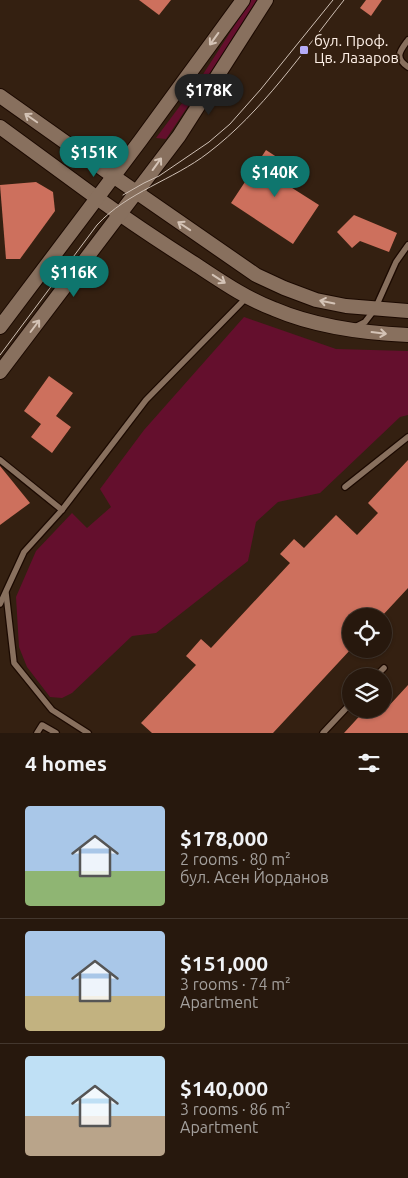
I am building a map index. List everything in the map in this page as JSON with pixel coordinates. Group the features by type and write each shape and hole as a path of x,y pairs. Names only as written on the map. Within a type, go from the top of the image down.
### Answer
{"main road":[{"path":"0,326 243,0"},
{"path":"0,372 179,136 266,0"},
{"path":"0,96 136,192 263,278 316,300 346,306 408,311"},
{"path":"0,127 120,214 246,297 310,322 350,329 408,335"}],"lane":[{"path":"408,40 401,49 400,57 401,61 408,67"},
{"path":"350,329 365,322 375,309 396,262 408,244"},
{"path":"0,604 24,552 62,510 146,400 246,297"},
{"path":"345,488 408,437"},
{"path":"0,460 62,510"},
{"path":"6,593 14,663 52,710 88,733"},
{"path":"323,733 342,713"},
{"path":"37,733 42,725 56,733"}],"shaded area":[{"path":"251,0 259,0 166,139 156,138 200,79"},
{"path":"244,317 336,349 408,351 408,415 400,417 320,493 278,502 256,522 248,561 156,633 132,636 72,693 62,698 50,697 27,667 19,647 16,597 36,551 72,513 87,528 111,507 100,489 144,430"}],"building":[{"path":"139,0 171,0 159,15"},
{"path":"366,0 382,0 371,16 360,8"},
{"path":"266,150 298,171 289,186 319,205 293,244 231,203"},
{"path":"36,182 53,192 55,211 20,259 6,259 0,185"},
{"path":"354,215 397,233 389,252 360,241 352,248 337,232"},
{"path":"49,376 73,393 56,416 71,427 52,453 31,437 41,424 24,411"},
{"path":"408,460 408,588 389,608 342,608 343,658 273,733 152,733 141,723 196,665 186,656 201,639 211,648 290,563 280,554 294,539 304,548 336,515 357,535 378,513 368,503"},
{"path":"0,466 30,503 0,525"},
{"path":"408,685 408,733 344,733 358,718 392,718 392,702"}],"tram line":[{"path":"123,195 159,176 209,142 230,124 333,0"},
{"path":"0,355 97,225 122,204 180,171 228,137 264,101 344,0"}],"place":[{"name":"бул. Проф. Цв. Лазаров","path":"304,50"}]}
